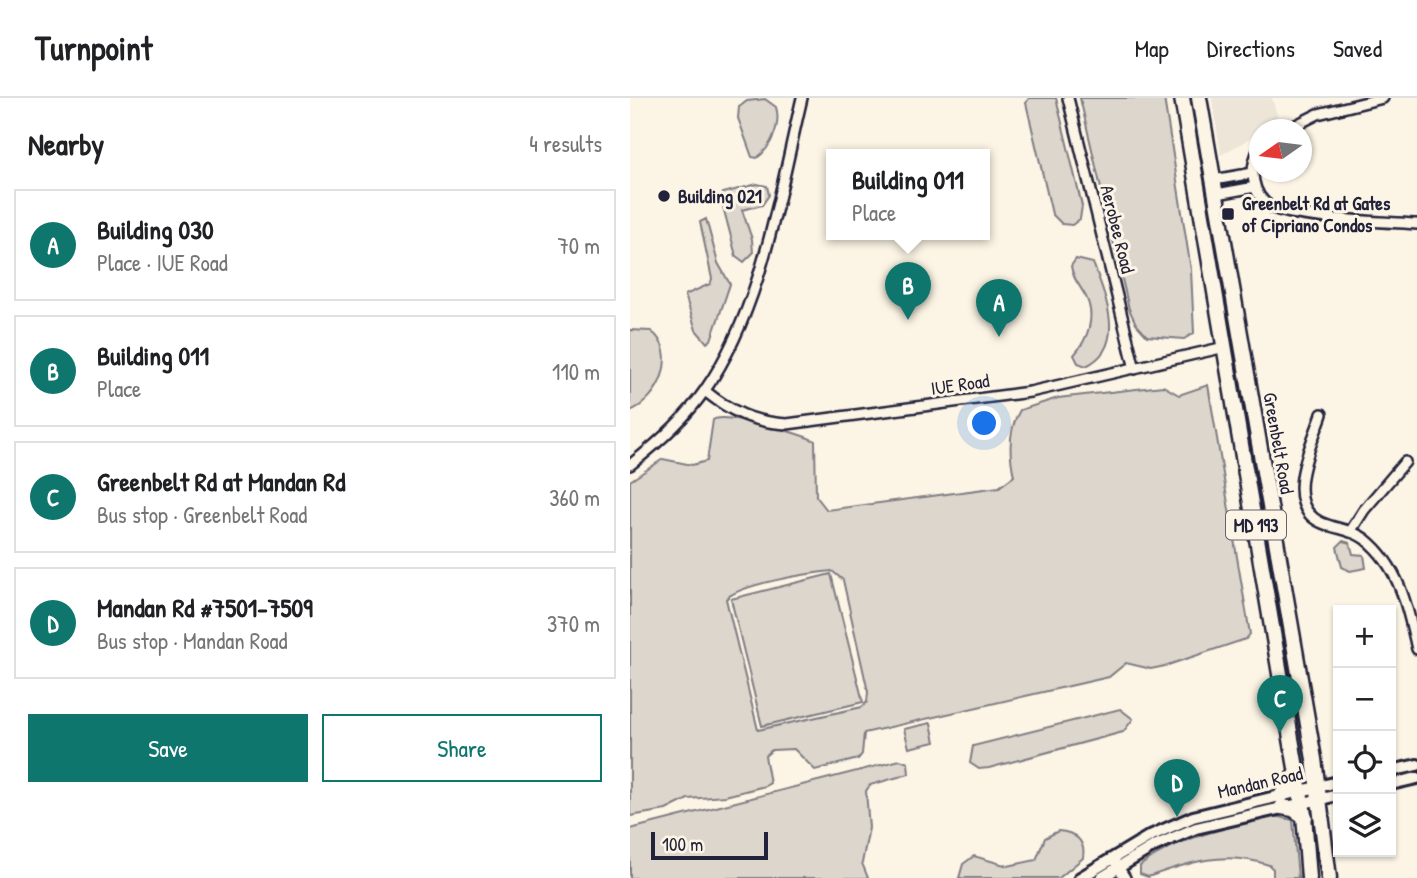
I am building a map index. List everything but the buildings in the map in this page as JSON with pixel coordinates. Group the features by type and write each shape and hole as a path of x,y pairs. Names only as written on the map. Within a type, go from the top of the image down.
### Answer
{"main road":[{"name":"Greenbelt Road","path":"1182,98 1297,772 1309,878"},
{"name":"Greenbelt Road","path":"1199,98 1320,793 1329,878"},
{"path":"1297,772 1282,801 1293,808 1302,804"}],"street":[{"path":"630,466 668,433 705,391 744,317 802,98"},
{"name":"Aerobee Road","path":"1068,98 1135,369"},
{"path":"1308,119 1318,114 1383,98"},
{"path":"1215,187 1249,174"},
{"path":"1254,182 1264,201 1281,211 1417,224"},
{"path":"1215,187 1255,187"},
{"name":"IUE Road","path":"705,391 725,408 741,415 787,424 1030,392 1225,347"},
{"path":"1322,414 1302,475 1303,504 1315,519 1365,539 1375,549 1399,583 1406,599 1417,649"},
{"path":"1350,532 1364,510 1405,462"},
{"path":"1396,770 1417,765"},
{"path":"1396,783 1417,778"},
{"name":"Mandan Road","path":"1080,878 1196,828 1282,801 1302,804 1333,785"},
{"name":"Mandan Road","path":"1320,793 1333,794"},
{"path":"1115,863 1125,878"},
{"name":"Mandan Road","path":"1101,878 1115,863"}],"shaded area":[{"path":"1029,98 1056,98 1082,206 1080,219 1072,225 1062,224 1052,214 1026,103"},
{"path":"1080,98 1164,98 1191,270 1194,333 1184,339 1147,336 1136,324 1129,309"},
{"path":"1212,98 1272,98 1278,119 1249,119 1249,139 1221,155"},
{"path":"765,99 776,107 777,121 771,142 757,158 752,157 738,118 739,107 747,101"},
{"path":"757,184 767,186 769,195 762,205 742,210 752,239 753,253 744,262 736,256 721,199 723,193"},
{"path":"706,219 718,263 730,284 711,340 707,343 696,330 685,295 710,284 712,279 700,222"},
{"path":"1076,259 1093,263 1110,320 1106,347 1099,358 1086,366 1078,363 1074,355 1087,335 1090,320 1089,305 1072,271 1071,266"},
{"path":"630,330 651,331 660,340 665,363 657,387 650,397 630,411"},
{"path":"1208,385 1250,634 1246,639 1165,666 1151,669 1126,663 1109,677 864,733 862,754 858,759 815,770 794,749 772,750 765,756 770,783 765,786 725,796 688,799 666,810 630,816 630,481 663,459 692,465 707,461 713,420 720,418 763,424 815,441 816,496 827,510 999,487 1014,476 1011,442 1013,426 1020,410 1058,398 1163,386 1179,395","holes":["832,571 843,580 868,692 867,702 862,707 758,730 726,599 760,584 808,574"]},
{"path":"1343,541 1350,543 1353,554 1364,555 1366,568 1350,571 1342,567 1337,547"},
{"path":"831,574 863,702 762,726 731,599"},
{"path":"1120,709 1133,719 1123,732 989,768 979,769 970,763 973,746"},
{"path":"931,723 935,742 909,748 904,729"},
{"path":"900,760 908,763 909,774 870,785 866,791 869,828 862,863 868,878 630,878 630,829"},
{"path":"1274,816 1293,820 1298,878 1273,878 1273,869 1269,865 1238,858 1193,863 1148,877 1140,874 1140,866 1187,840"},
{"path":"1058,831 1074,835 1083,847 1083,858 1059,878 959,878 963,864 974,856 1008,866 1036,860 1045,838"}],"place":[{"name":"Building 021","path":"664,196"},
{"name":"Greenbelt Rd at Gates of Cipriano Condos","path":"1228,214"},
{"name":"Building 011","path":"908,320"},
{"name":"Building 030","path":"999,337"},
{"name":"Greenbelt Rd at Mandan Rd","path":"1280,733"},
{"name":"Mandan Rd #7501-7509","path":"1177,817"}]}
